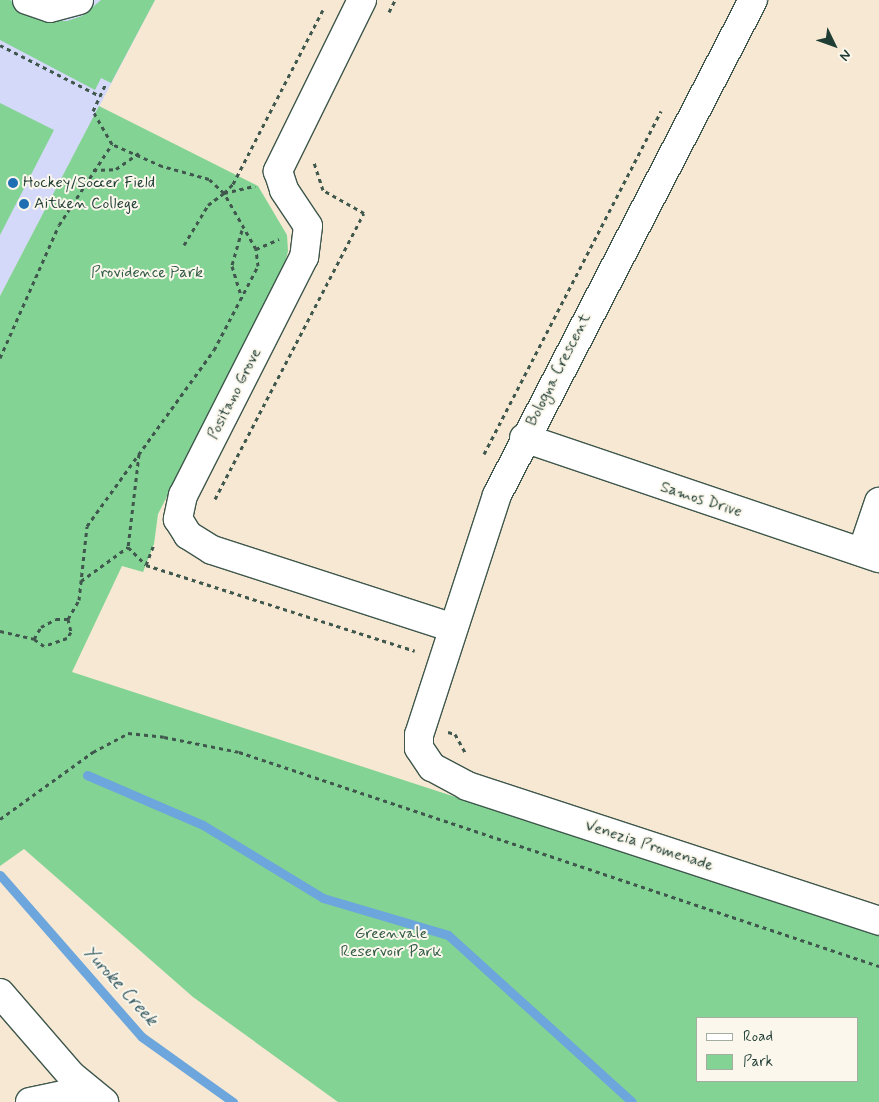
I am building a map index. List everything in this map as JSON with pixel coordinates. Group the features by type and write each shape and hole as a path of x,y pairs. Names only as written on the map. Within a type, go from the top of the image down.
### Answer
{"street":[{"path":"26,0 50,8 79,0"},
{"path":"280,181 282,155 362,0"},
{"name":"Bologna Crescent","path":"425,760 419,734 497,495 524,438 753,0"},
{"name":"Positano Grove","path":"280,181 305,218 307,246 183,495 178,519 188,535 212,550 453,628"},
{"name":"Samos Drive","path":"524,438 871,555"},
{"path":"871,555 879,502"},
{"name":"Venezia Promenade","path":"425,760 444,776 467,786 879,921"},
{"path":"0,993 96,1096"},
{"path":"30,1102 96,1096"}],"path":[{"path":"184,245 195,221 233,184 329,0"},
{"path":"0,45 100,96"},
{"path":"34,639 50,621 68,619 74,615 82,581 87,526 214,350 258,266 256,249 242,230 224,193 209,179 162,166 139,153 112,144 93,111 106,83"},
{"path":"0,358 43,257 93,170 112,144"},
{"path":"93,170 116,169 139,153"},
{"path":"210,507 364,213 323,190 319,174"},
{"path":"224,193 280,181"},
{"path":"242,230 232,266 242,298"},
{"path":"256,249 287,235"},
{"path":"82,581 128,547 134,468 140,452"},
{"path":"146,565 154,544"},
{"path":"128,547 146,565 416,651"},
{"path":"0,631 34,639 44,646 60,642 71,632 68,619"},
{"path":"0,819 93,752 128,733 240,752 879,966"}],"shaded area":[{"name":"Aitken College","path":"0,0 155,0 0,296"}],"green space":[{"path":"0,0 10,0 51,21 67,21 82,16 101,0 155,0 111,83 101,78 95,90 0,40"},
{"name":"Hockey/Soccer Field","path":"0,103 54,130 0,235"},
{"name":"Greenvale Reservoir Park","path":"99,106 258,186 287,235 288,251 283,271 158,514 154,544 143,572 122,566 72,672 879,935 879,1102 338,1102 193,997 24,849 0,866 0,296"}],"waterway":[{"path":"87,775 203,825 323,898 448,935 632,1102"},
{"name":"Yuroke Creek","path":"0,875 142,1037 233,1102"}],"place":[{"name":"Hockey/Soccer Field","path":"13,183"},
{"name":"Aitken College","path":"24,204"}],"park label":[{"name":"Providence Park","path":"147,273"}]}
